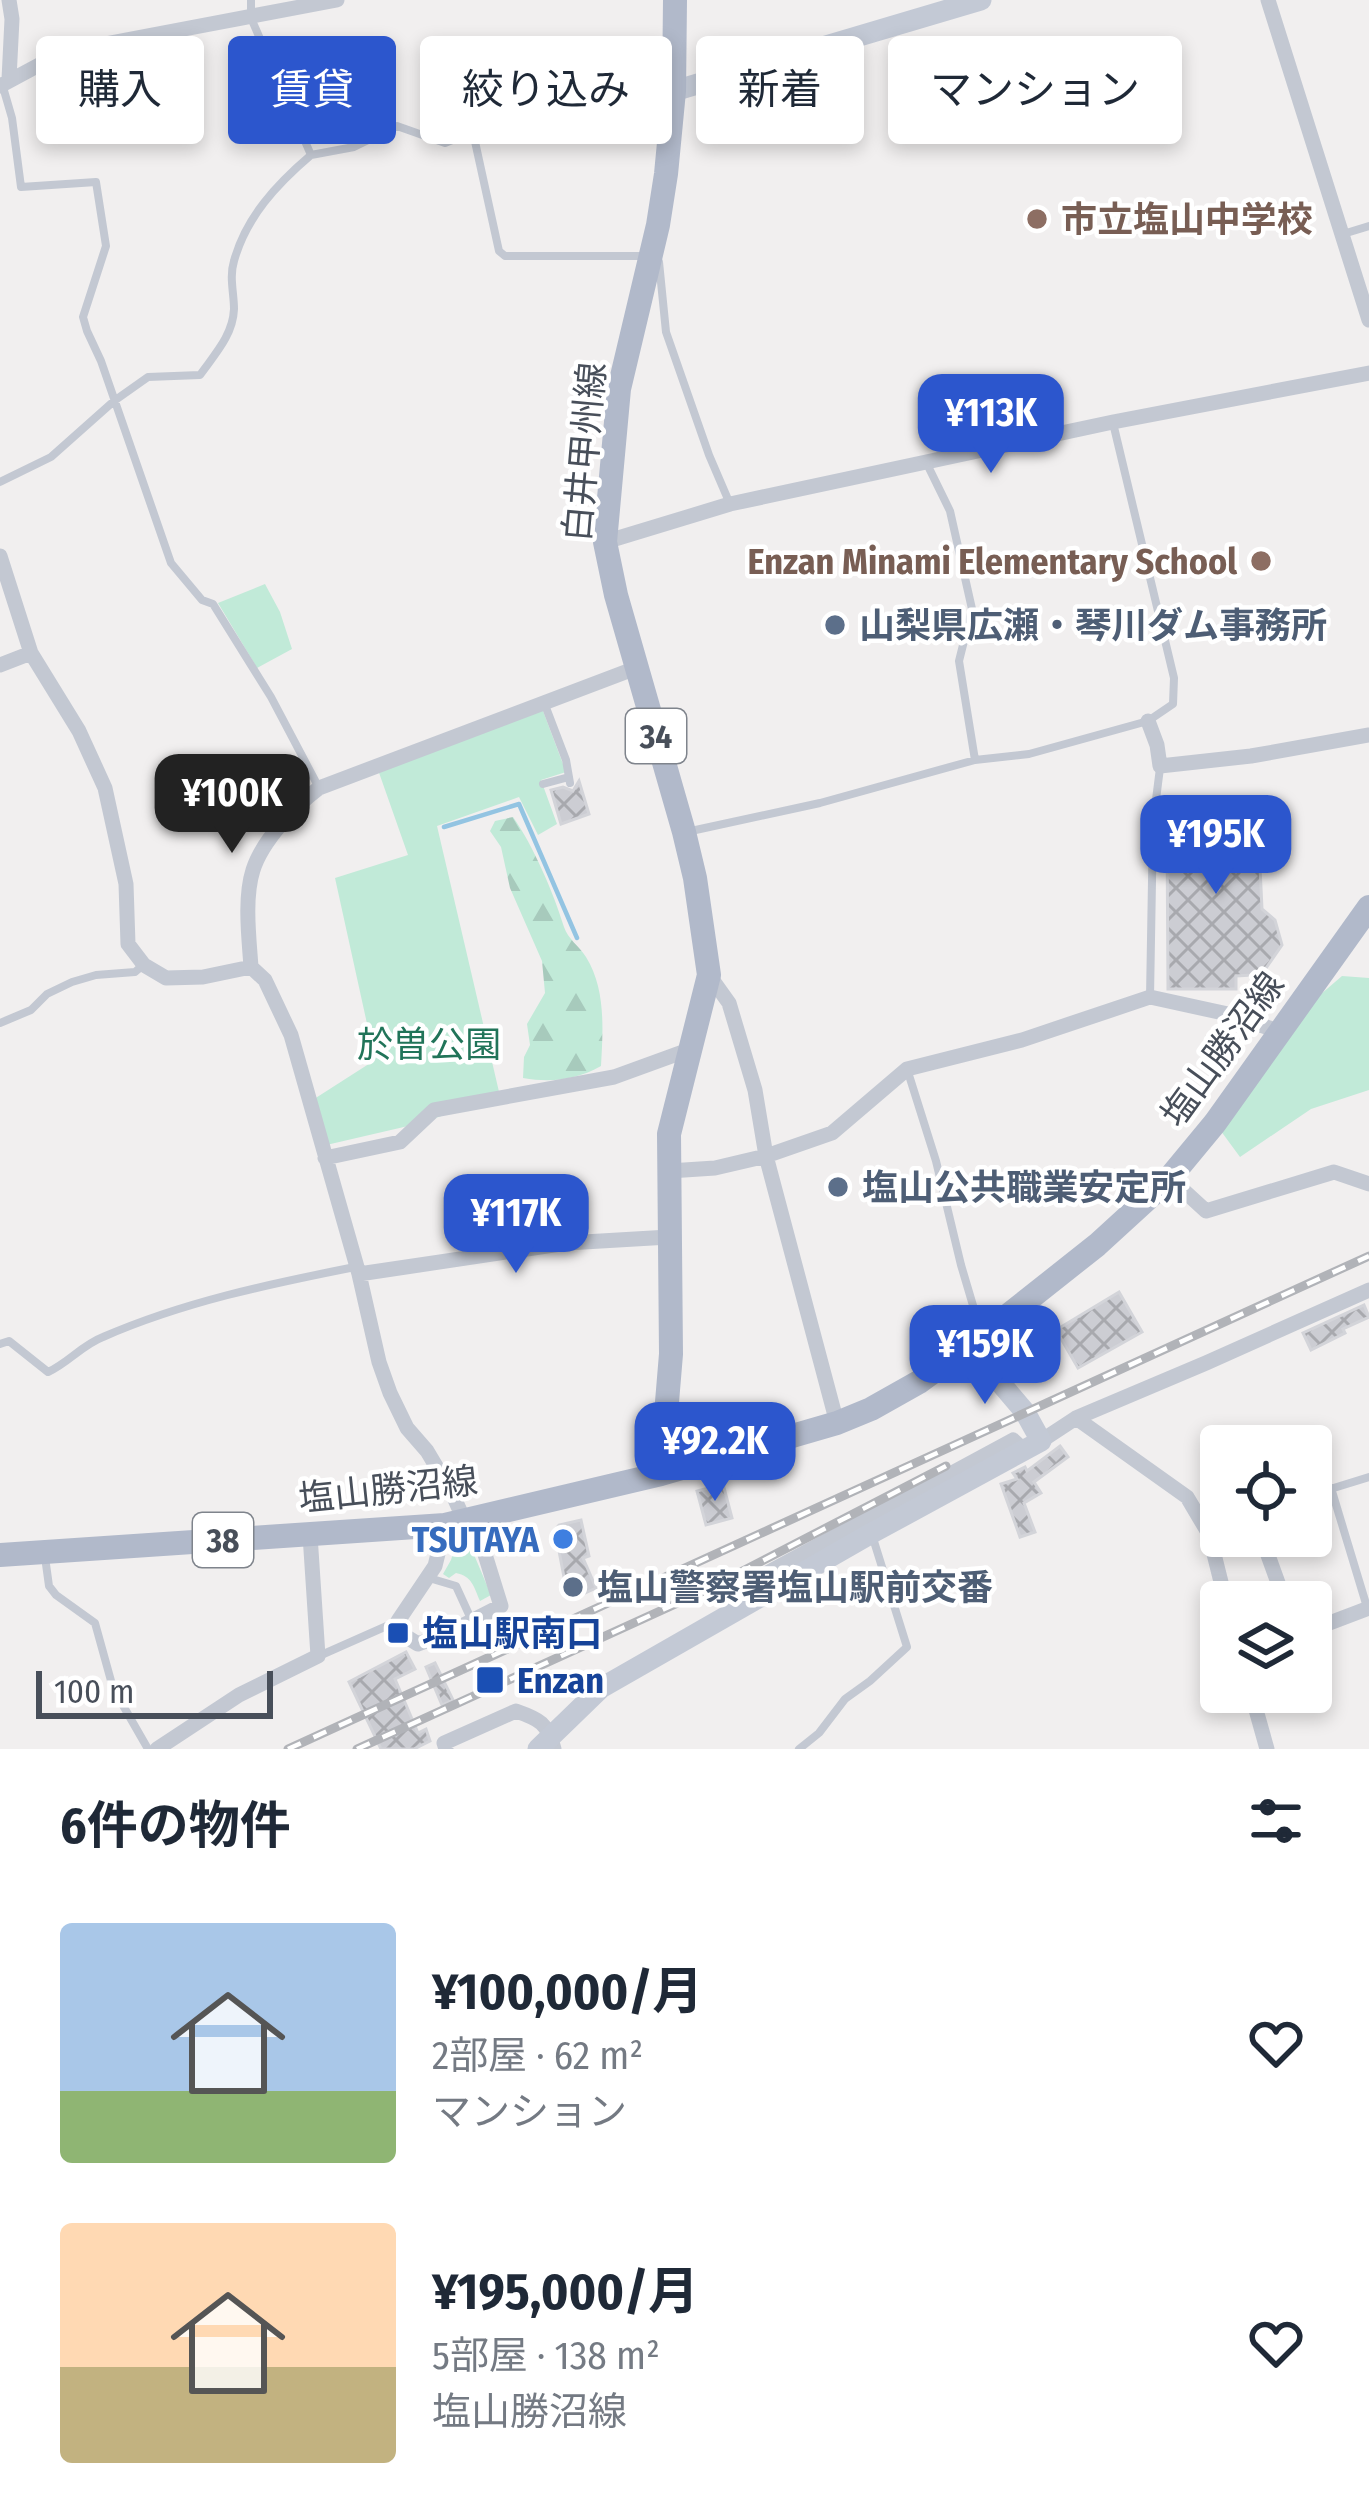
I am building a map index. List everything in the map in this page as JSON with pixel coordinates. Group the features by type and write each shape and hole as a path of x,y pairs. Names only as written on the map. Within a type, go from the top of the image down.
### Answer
{"main road":[{"name":"白井甲州線","path":"661,1474 671,1354 669,1134 709,975 684,832 605,542 619,389 666,174 674,91 675,0"},
{"path":"674,91 981,0"},
{"name":"塩山勝沼線","path":"0,1555 461,1522 661,1474 871,1409 976,1341 1096,1245 1170,1178 1215,1123 1278,1031 1364,925"},
{"path":"548,1745 601,1688 1033,1446 1025,1412 976,1341"}],"street":[{"path":"4,84 12,19 9,0"},
{"path":"4,84 39,64 89,47 337,0"},
{"path":"1268,0 1369,320"},
{"path":"605,542 730,504 1369,373"},
{"path":"0,556 32,653 79,730 105,788 126,884 128,944 144,965 166,978 250,968"},
{"path":"0,665 32,653"},
{"path":"461,1522 398,1621 405,1636 418,1644 501,1606 452,1492 407,1428 379,1362 291,1034 265,980 250,968 253,870 277,829 319,788 636,668"},
{"path":"1148,722 1160,766 1369,735"},
{"path":"709,975 729,1003 755,1090 766,1156 836,1423"},
{"path":"669,1171 715,1168 832,1133 907,1069 1022,1040 1150,997 1278,1031"},
{"path":"325,1158 400,1142 434,1110 614,1077 691,1049"},
{"path":"1170,1178 1206,1211 1334,1172 1369,1184"},
{"path":"358,1270 567,1243 669,1237"},
{"path":"756,1579 1013,1440 1033,1446 1076,1418 1369,1290"},
{"path":"1076,1418 1187,1497 1200,1513"},
{"path":"152,1749 239,1695 318,1656 310,1535"},
{"path":"1332,1622 1368,1609"},
{"path":"446,1749 444,1743 516,1711 539,1719 548,1745"},
{"path":"1257,1713 1268,1749"}],"lane":[{"path":"251,0 251,18 311,155"},
{"path":"4,84 21,187 96,182 106,246 83,317 171,563 202,600 213,604 271,697 319,788"},
{"path":"0,482 51,457 148,377 200,375 229,334 234,314 233,263 251,219 311,155 354,147 397,126 445,143 460,136 474,137 499,251 505,256 651,256"},
{"path":"658,225 666,332 730,504"},
{"path":"1342,234 1369,226"},
{"path":"684,832 820,803 975,760 1029,754 1148,722 1173,704 1174,678 1113,422"},
{"path":"927,464 950,511 973,609 959,661 975,760"},
{"path":"543,784 569,780 544,701"},
{"path":"1150,997 1153,823 1160,766"},
{"path":"0,1023 31,1010 47,994 72,982 135,972 144,965"},
{"path":"907,1069 937,1161 976,1341"},
{"path":"0,1344 9,1341 48,1372 98,1338 160,1315 264,1285 358,1270"},
{"path":"1332,1488 1369,1478"},
{"path":"1332,1495 1368,1609"},
{"path":"799,1749 845,1699 908,1647 872,1533"},
{"path":"44,1552 49,1586 95,1623 113,1688 152,1749"},
{"path":"427,1578 456,1586 472,1621"},
{"path":"318,1656 398,1621"}],"green space":[{"path":"265,584 292,649 257,668 218,603"},
{"name":"於曽公園","path":"540,703 566,772 541,780 557,824 538,835 519,797 437,826 500,1096 421,1123 322,1146 311,1101 375,1060 335,878 408,855 377,767"},
{"path":"513,817 542,870 566,931 597,982 602,1010 601,1066 573,1077 523,1078 530,1045 527,1024 545,993 542,961 510,888 501,847 490,831 495,821"},
{"path":"1342,976 1369,978 1369,1090 1311,1109 1240,1157 1215,1123 1278,1031"},
{"path":"467,1538 491,1595 480,1601 466,1577 443,1574 457,1540"}],"building":[{"path":"579,781 589,814 561,824 551,790 573,791"},
{"path":"1184,802 1257,803 1262,909 1275,920 1282,945 1266,968 1236,976 1236,989 1168,989 1168,816 1173,806"},
{"path":"1119,1292 1142,1332 1078,1368 1056,1330"},
{"path":"1364,1305 1369,1317 1311,1350 1303,1333"},
{"path":"1060,1446 1068,1457 1034,1482 1041,1493 1024,1503 1035,1532 1020,1537 1001,1484 1017,1479 1013,1473 1025,1467 1027,1471"},
{"path":"723,1484 732,1518 706,1525 697,1491"},
{"path":"581,1520 589,1556 583,1558 596,1588 574,1598 564,1577 555,1530"},
{"path":"406,1652 415,1669 395,1679 418,1733 426,1729 430,1741 414,1749 381,1749 349,1682"},
{"path":"435,1663 453,1700 442,1705 426,1667"}],"waterway":[{"path":"444,827 519,804 577,938"}],"railway":[{"path":"288,1749 1369,1256"},
{"path":"357,1749 704,1591 946,1466"}],"place":[{"name":"市立塩山中学校","path":"1037,219"},
{"name":"Enzan Minami Elementary School","path":"1261,561"},
{"name":"山梨県広瀬・琴川ダム事務所","path":"835,625"},
{"name":"塩山公共職業安定所","path":"838,1187"},
{"name":"TSUTAYA","path":"563,1539"},
{"name":"塩山警察署塩山駅前交番","path":"573,1587"},
{"name":"塩山駅南口","path":"398,1633"},
{"name":"Enzan","path":"490,1680"}]}
